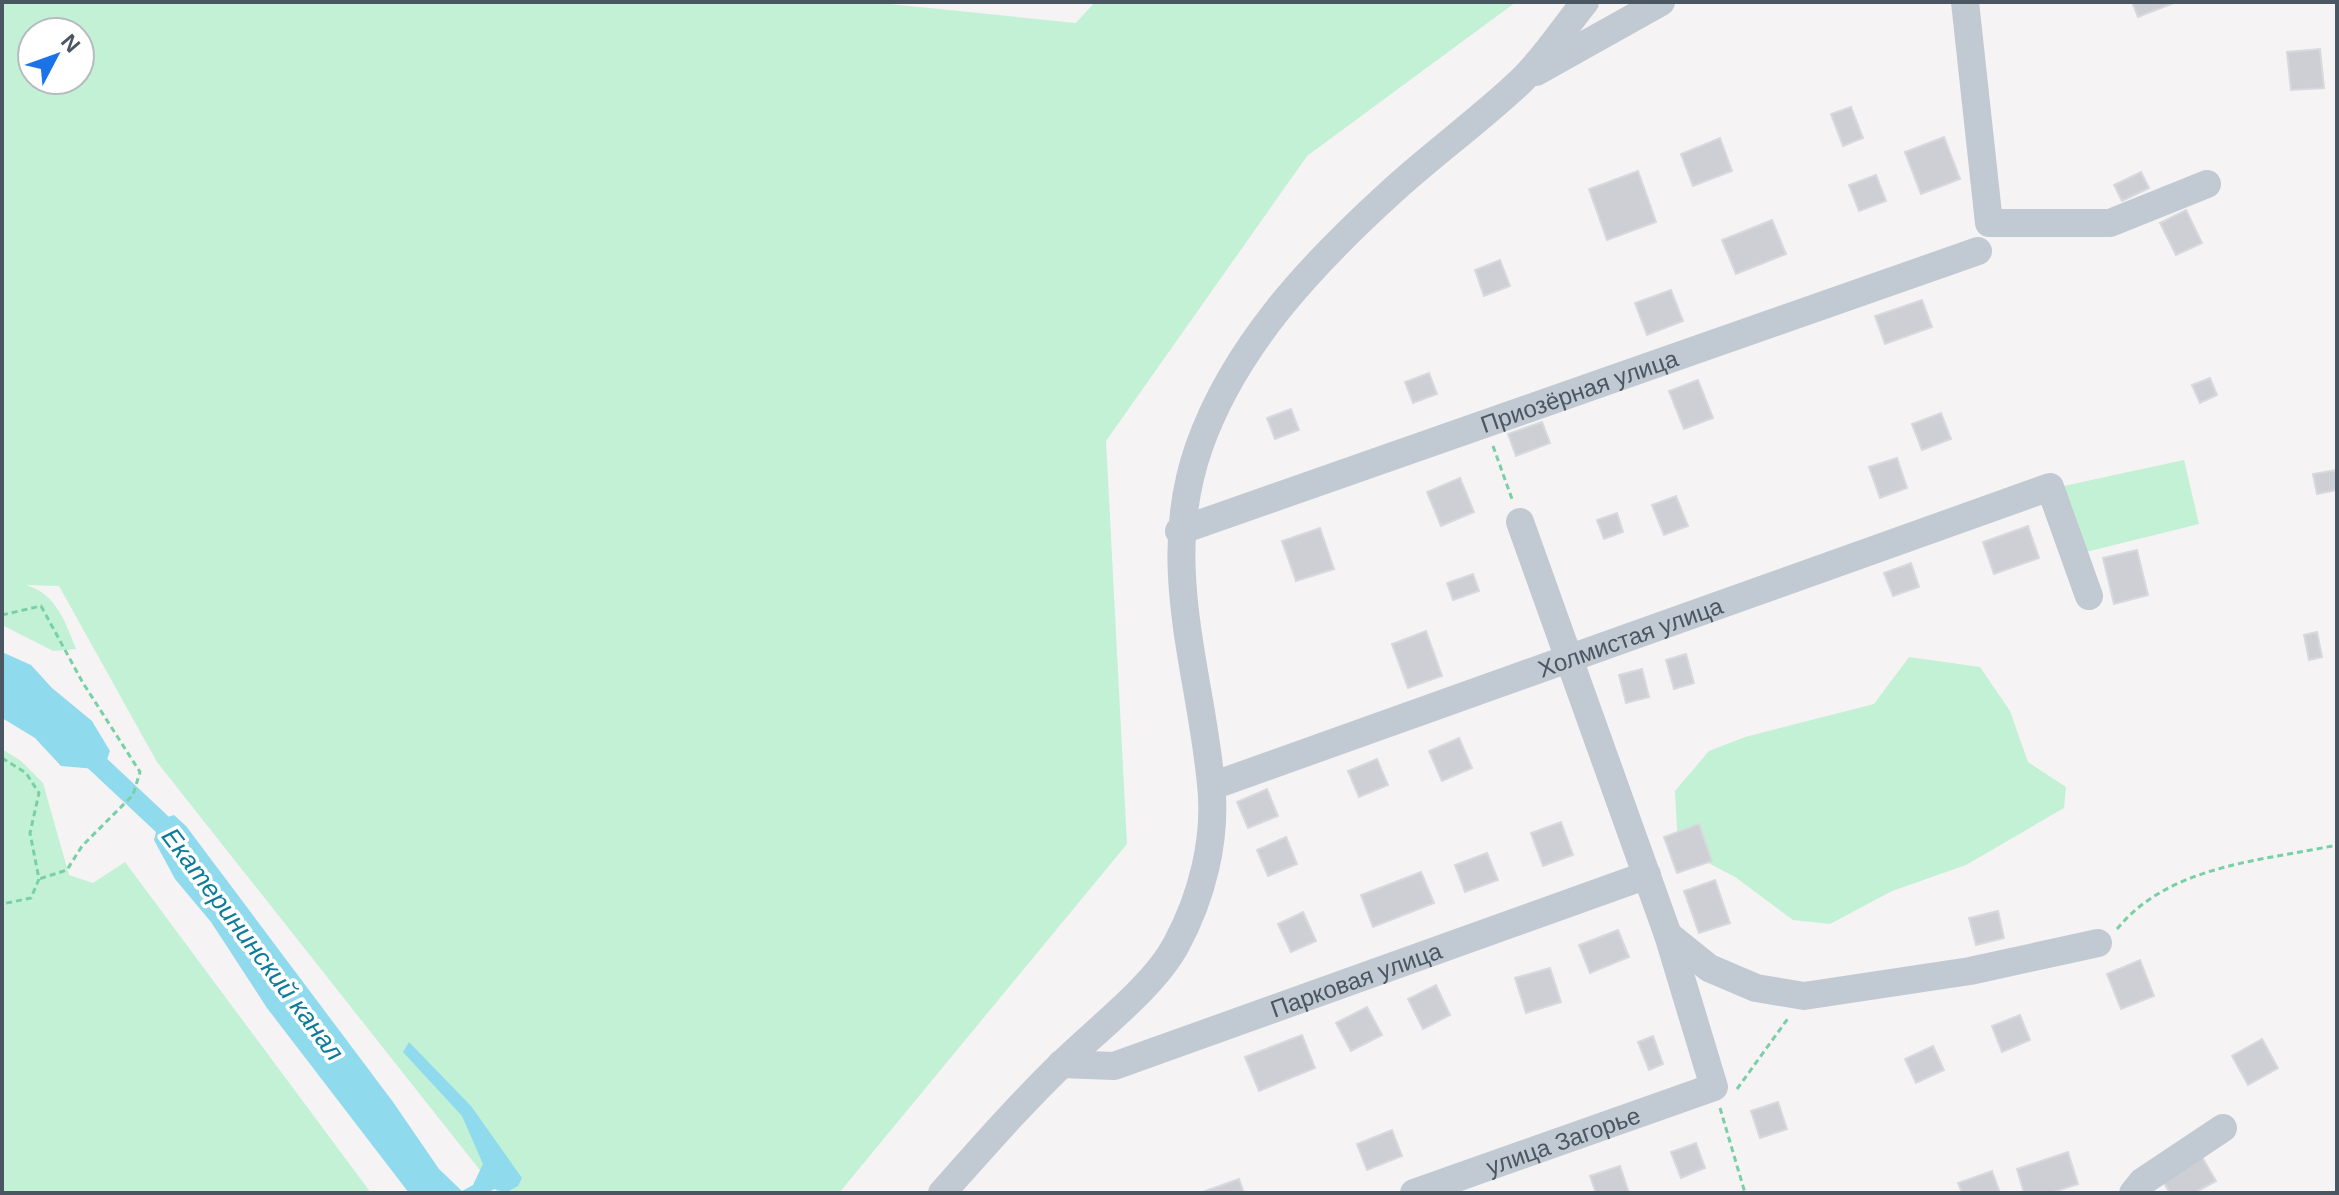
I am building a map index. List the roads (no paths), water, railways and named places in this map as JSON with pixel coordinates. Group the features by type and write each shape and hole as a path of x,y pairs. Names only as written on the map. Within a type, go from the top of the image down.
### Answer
{"street":[{"path":"942,1193 1061,1064 1147,982 1174,949 1191,913 1210,848 1212,786 1188,639 1179,531 1198,449 1246,350 1275,311 1387,196 1523,79 1585,2"},
{"path":"1523,79 1661,2"},
{"path":"1965,2 1989,223 2110,223 2207,184"},
{"name":"Приозёрная улица","path":"1179,531 1978,251"},
{"name":"Холмистая улица","path":"1212,786 2050,487 2089,596"},
{"path":"1520,522 1668,935 1709,968 1756,988 1804,996 1970,971 2098,943"},
{"name":"Парковая улица","path":"1061,1064 1114,1066 1647,875"},
{"name":"улица Загорье","path":"1414,1193 1717,1100 1668,935"},
{"path":"2133,1193 2142,1182 2223,1128"}],"water":[{"path":"2,652 31,665 52,688 92,721 110,751 106,762 96,769 61,766 35,738 2,718"},
{"path":"174,815 186,826 393,1102 439,1169 462,1191 473,1185 483,1164 462,1116 403,1052 409,1042 471,1106 522,1178 518,1186 505,1193 495,1189 486,1193 409,1193 267,1008 211,922 175,879 154,840 159,820"}],"waterway":[{"name":"Екатерининский канал","path":"82,749 178,839"}]}
